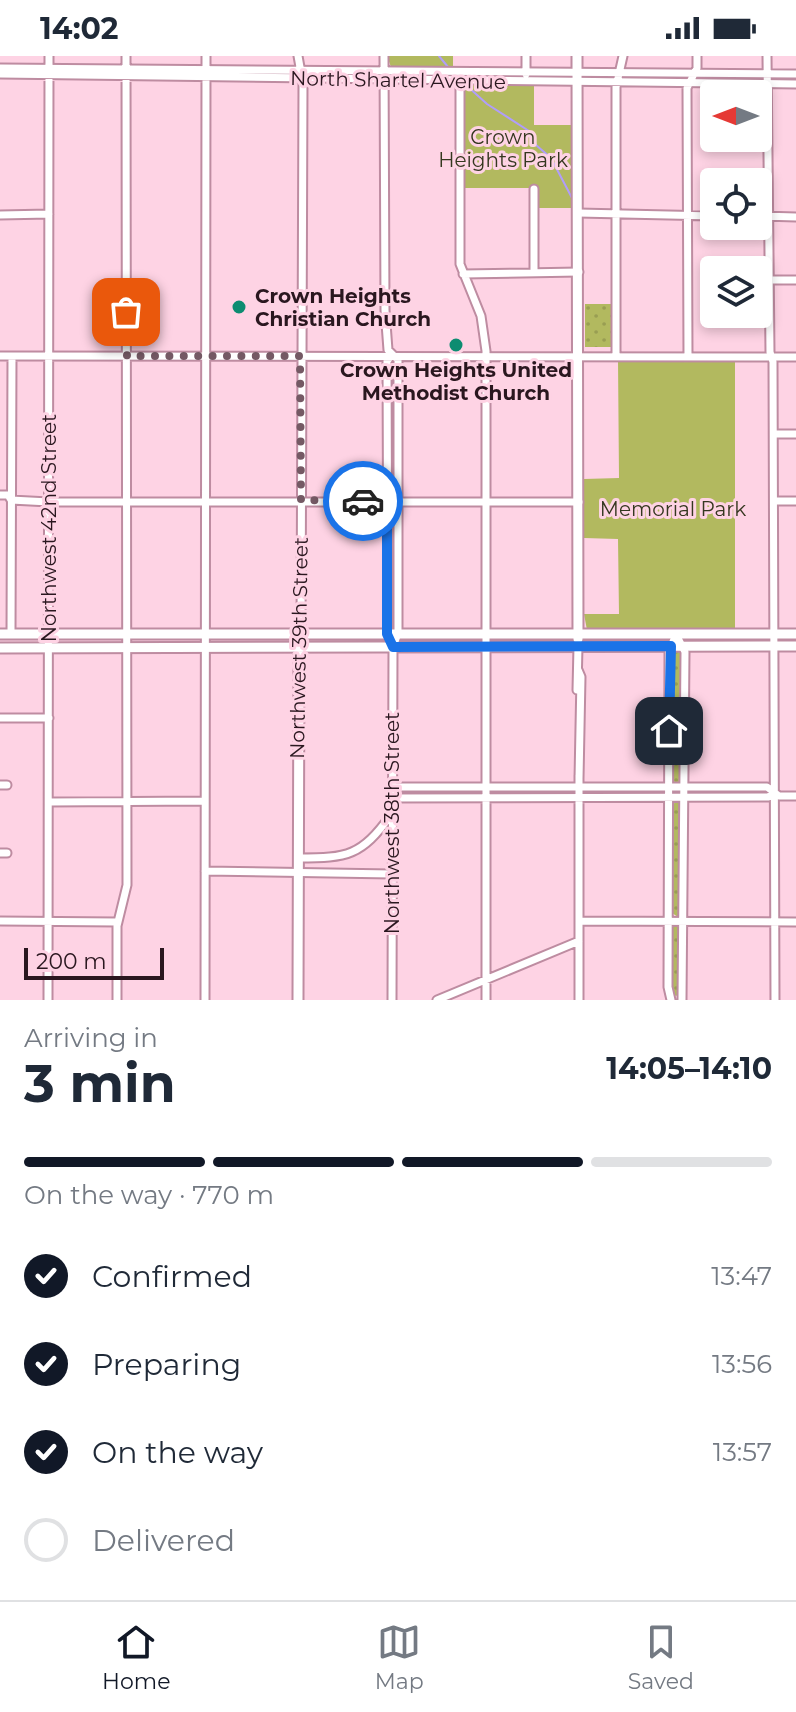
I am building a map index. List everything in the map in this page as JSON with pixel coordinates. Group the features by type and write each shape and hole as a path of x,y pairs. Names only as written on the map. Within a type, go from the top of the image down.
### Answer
{"main road":[{"path":"577,56 578,646"},
{"path":"5,634 796,634"},
{"name":"Northwest 39th Street","path":"298,1000 298,647 301,634"},
{"path":"0,648 796,646"}],"street":[{"name":"Northwest 42nd Street","path":"48,1000 49,56"},
{"path":"117,1000 117,922 127,889 126,56"},
{"path":"205,1000 206,56"},
{"name":"Northwest 39th Street","path":"298,56 302,79 301,634"},
{"name":"Northwest 38th Street","path":"384,56 385,298 391,356 387,361 387,502 393,634"},
{"path":"526,56 526,82"},
{"path":"616,355 618,83 623,56"},
{"path":"688,356 686,216 689,83 697,56"},
{"path":"767,56 767,80"},
{"name":"North Shartel Avenue","path":"0,71 49,67 126,67 526,72 618,83 700,83"},
{"name":"North Shartel Avenue","path":"0,71 49,76 458,82 526,82 621,73 796,74"},
{"path":"458,82 459,257 481,316 486,356 486,1000"},
{"name":"North Shartel Avenue","path":"772,84 796,84"},
{"path":"534,189 534,272"},
{"path":"578,213 700,216"},
{"path":"0,215 49,214"},
{"path":"772,216 796,217"},
{"path":"463,274 579,272"},
{"path":"772,280 796,280"},
{"path":"770,328 774,434 775,1000"},
{"path":"0,356 796,357"},
{"name":"Northwest 38th Street","path":"391,356 398,360 393,634 392,1000"},
{"path":"5,634 11,500 12,357"},
{"path":"774,434 796,434"},
{"path":"0,495 8,495 11,500"},
{"path":"11,500 579,502"},
{"path":"774,501 796,501"},
{"path":"676,634 684,787 682,1000"},
{"path":"578,646 581,677 579,1000"},
{"path":"671,1000 668,987 669,787 677,646"},
{"path":"0,718 49,718"},
{"path":"392,787 767,787 774,794"},
{"path":"392,798 579,800 768,797 774,794 796,796"},
{"path":"49,802 205,801"},
{"path":"298,858 340,858 352,854 375,837 392,813"},
{"path":"205,871 392,874"},
{"path":"0,921 117,922"},
{"path":"579,921 796,922"},
{"path":"437,1000 579,941"}],"green space":[{"name":"Crown Heights Park","path":"387,56 453,56 453,68 391,67"},
{"name":"Crown Heights Park","path":"469,83 534,84 534,125 571,125 571,208 538,208 538,188 463,188 464,87"},
{"path":"585,304 612,304 613,347 585,347"},
{"path":"390,360 395,363 395,494 392,496"},
{"name":"Memorial Park","path":"618,360 735,360 735,631 587,630 584,614 619,614 618,539 584,538 584,479 619,478"},
{"path":"677,650 682,654 682,779 677,784 672,780 672,653"},
{"path":"677,801 682,804 678,917 672,913 672,805"},
{"path":"676,925 680,929 679,994 676,996 671,993 670,928"}],"waterway":[{"path":"439,56 448,67"},
{"path":"466,85 487,104 529,131 536,145 551,158 572,198"}],"way so far":[{"path":"126,312 127,356 300,356 301,500 363,501"}],"place":[{"name":"Crown Heights Christian Church","path":"239,307"},
{"name":"Crown Heights United Methodist Church","path":"456,345"}],"route":[{"path":"363,501 387,502 387,634 393,647 671,646 669,731"}]}
